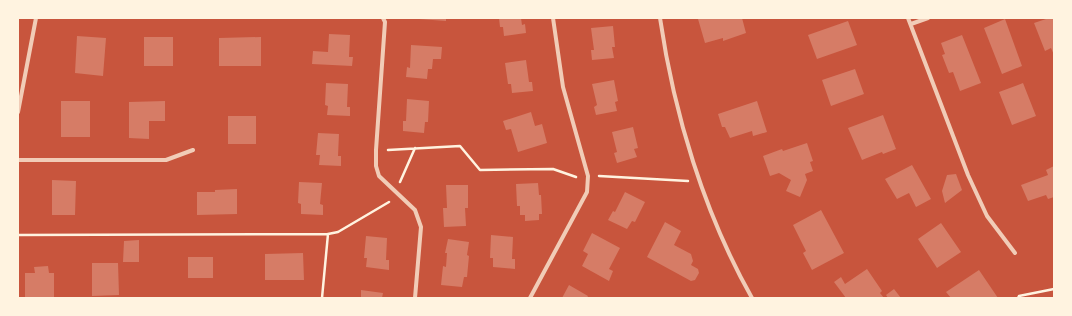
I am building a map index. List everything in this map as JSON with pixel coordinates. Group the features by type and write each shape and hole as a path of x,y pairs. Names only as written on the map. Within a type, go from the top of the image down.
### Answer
{"street":[{"path":"18,112 36,18"},
{"path":"383,18 385,22 376,166 379,176 415,210 420,227 415,298"},
{"path":"530,298 587,192 588,176 563,87 553,18"},
{"path":"660,18 673,91 699,179 730,256 750,297"},
{"path":"908,18 971,182 987,216 1015,253"},
{"path":"910,24 928,18"},
{"path":"18,160 166,160 193,150"}],"path":[{"path":"376,150 460,146 480,170 553,169 579,178 588,176 605,176 685,182 699,179"},
{"path":"18,235 328,234 338,232 388,203 396,191 414,148"},
{"path":"322,298 328,234"},
{"path":"1018,298 1020,296 1054,289"}],"building":[{"path":"446,18 446,21 419,19"},
{"path":"499,18 521,18 522,25 525,24 526,33 504,36 503,27 500,27"},
{"path":"742,18 746,33 723,41 723,38 705,43 698,19"},
{"path":"1049,18 1054,18 1054,55 1051,48 1045,51 1034,23"},
{"path":"1005,19 1022,66 1002,74 984,28"},
{"path":"848,21 857,45 817,59 808,35"},
{"path":"613,26 615,47 612,47 614,58 592,60 591,50 594,50 591,28"},
{"path":"329,34 350,35 349,57 353,57 352,66 312,64 313,51 328,52"},
{"path":"962,35 981,83 960,91 953,72 949,73 942,55 945,54 941,43"},
{"path":"77,36 106,38 103,76 75,73"},
{"path":"144,37 173,37 173,66 144,66"},
{"path":"261,37 261,66 219,66 219,38"},
{"path":"411,45 442,47 441,59 433,59 432,69 428,69 427,79 406,77 407,67 410,68"},
{"path":"526,60 529,82 532,82 533,91 512,93 511,84 508,84 505,63"},
{"path":"855,69 864,94 831,106 822,80"},
{"path":"614,80 618,101 615,102 617,111 596,115 594,107 597,105 592,84"},
{"path":"326,83 348,84 347,107 350,107 350,116 327,115 328,106 325,105"},
{"path":"1023,83 1036,116 1012,125 999,92"},
{"path":"407,99 429,101 428,122 425,122 424,133 403,131 403,121 406,121"},
{"path":"61,101 90,101 90,137 61,137"},
{"path":"165,101 165,121 149,121 149,139 129,138 129,102"},
{"path":"757,101 767,132 753,136 752,131 730,138 725,127 722,127 718,114"},
{"path":"531,112 535,126 542,124 547,143 518,152 511,129 506,130 503,121"},
{"path":"883,115 896,149 883,154 882,152 862,160 848,128"},
{"path":"228,116 256,116 256,144 228,144"},
{"path":"633,127 638,148 634,149 637,157 617,163 614,153 617,152 612,132"},
{"path":"318,133 339,134 338,156 341,156 341,166 319,165 320,155 316,155"},
{"path":"807,143 813,161 810,162 813,171 805,174 807,180 800,197 786,191 791,180 779,173 770,176 763,156 782,149 783,151"},
{"path":"912,165 931,199 916,207 909,193 897,199 885,179"},
{"path":"1054,166 1054,197 1048,199 1046,195 1028,201 1021,185 1048,175 1046,170"},
{"path":"956,174 962,190 945,203 942,191 947,175"},
{"path":"52,180 76,181 75,215 52,215"},
{"path":"299,182 322,183 320,204 323,205 323,215 301,214 301,204 298,203"},
{"path":"538,183 539,195 541,195 542,214 539,214 539,220 525,221 525,215 520,215 520,206 517,206 516,184"},
{"path":"446,185 468,185 468,208 465,208 466,226 444,227 443,208 447,208"},
{"path":"237,189 237,214 197,215 197,192 215,192 215,190"},
{"path":"625,192 645,202 635,222 632,221 627,229 608,220 613,211 615,212"},
{"path":"821,210 844,253 812,270 803,253 806,251 793,225"},
{"path":"665,222 681,231 674,245 691,254 693,261 691,265 698,269 699,273 695,280 691,281 647,257"},
{"path":"941,223 961,252 937,268 918,239"},
{"path":"592,233 620,248 609,269 613,271 609,281 582,266 588,254 583,251"},
{"path":"491,235 513,237 512,259 515,259 515,269 493,267 493,258 490,258"},
{"path":"366,236 387,238 386,260 389,260 389,270 366,267 367,258 364,258"},
{"path":"448,239 469,242 467,255 469,256 467,277 464,277 462,287 441,285 443,266 446,267 447,253 445,253"},
{"path":"139,240 139,262 123,262 124,241"},
{"path":"303,253 304,280 265,280 265,254"},
{"path":"188,257 213,257 213,278 188,278"},
{"path":"92,263 118,263 119,295 92,296"},
{"path":"48,266 49,273 54,273 54,298 25,298 25,273 35,273 34,267"},
{"path":"867,269 882,291 880,293 884,298 846,298 834,282 841,277 845,284"},
{"path":"979,270 998,298 951,298 946,292"},
{"path":"569,285 588,296 587,298 562,298"},
{"path":"894,289 901,298 888,298 886,295"},
{"path":"361,290 383,293 382,298 361,298"}]}
